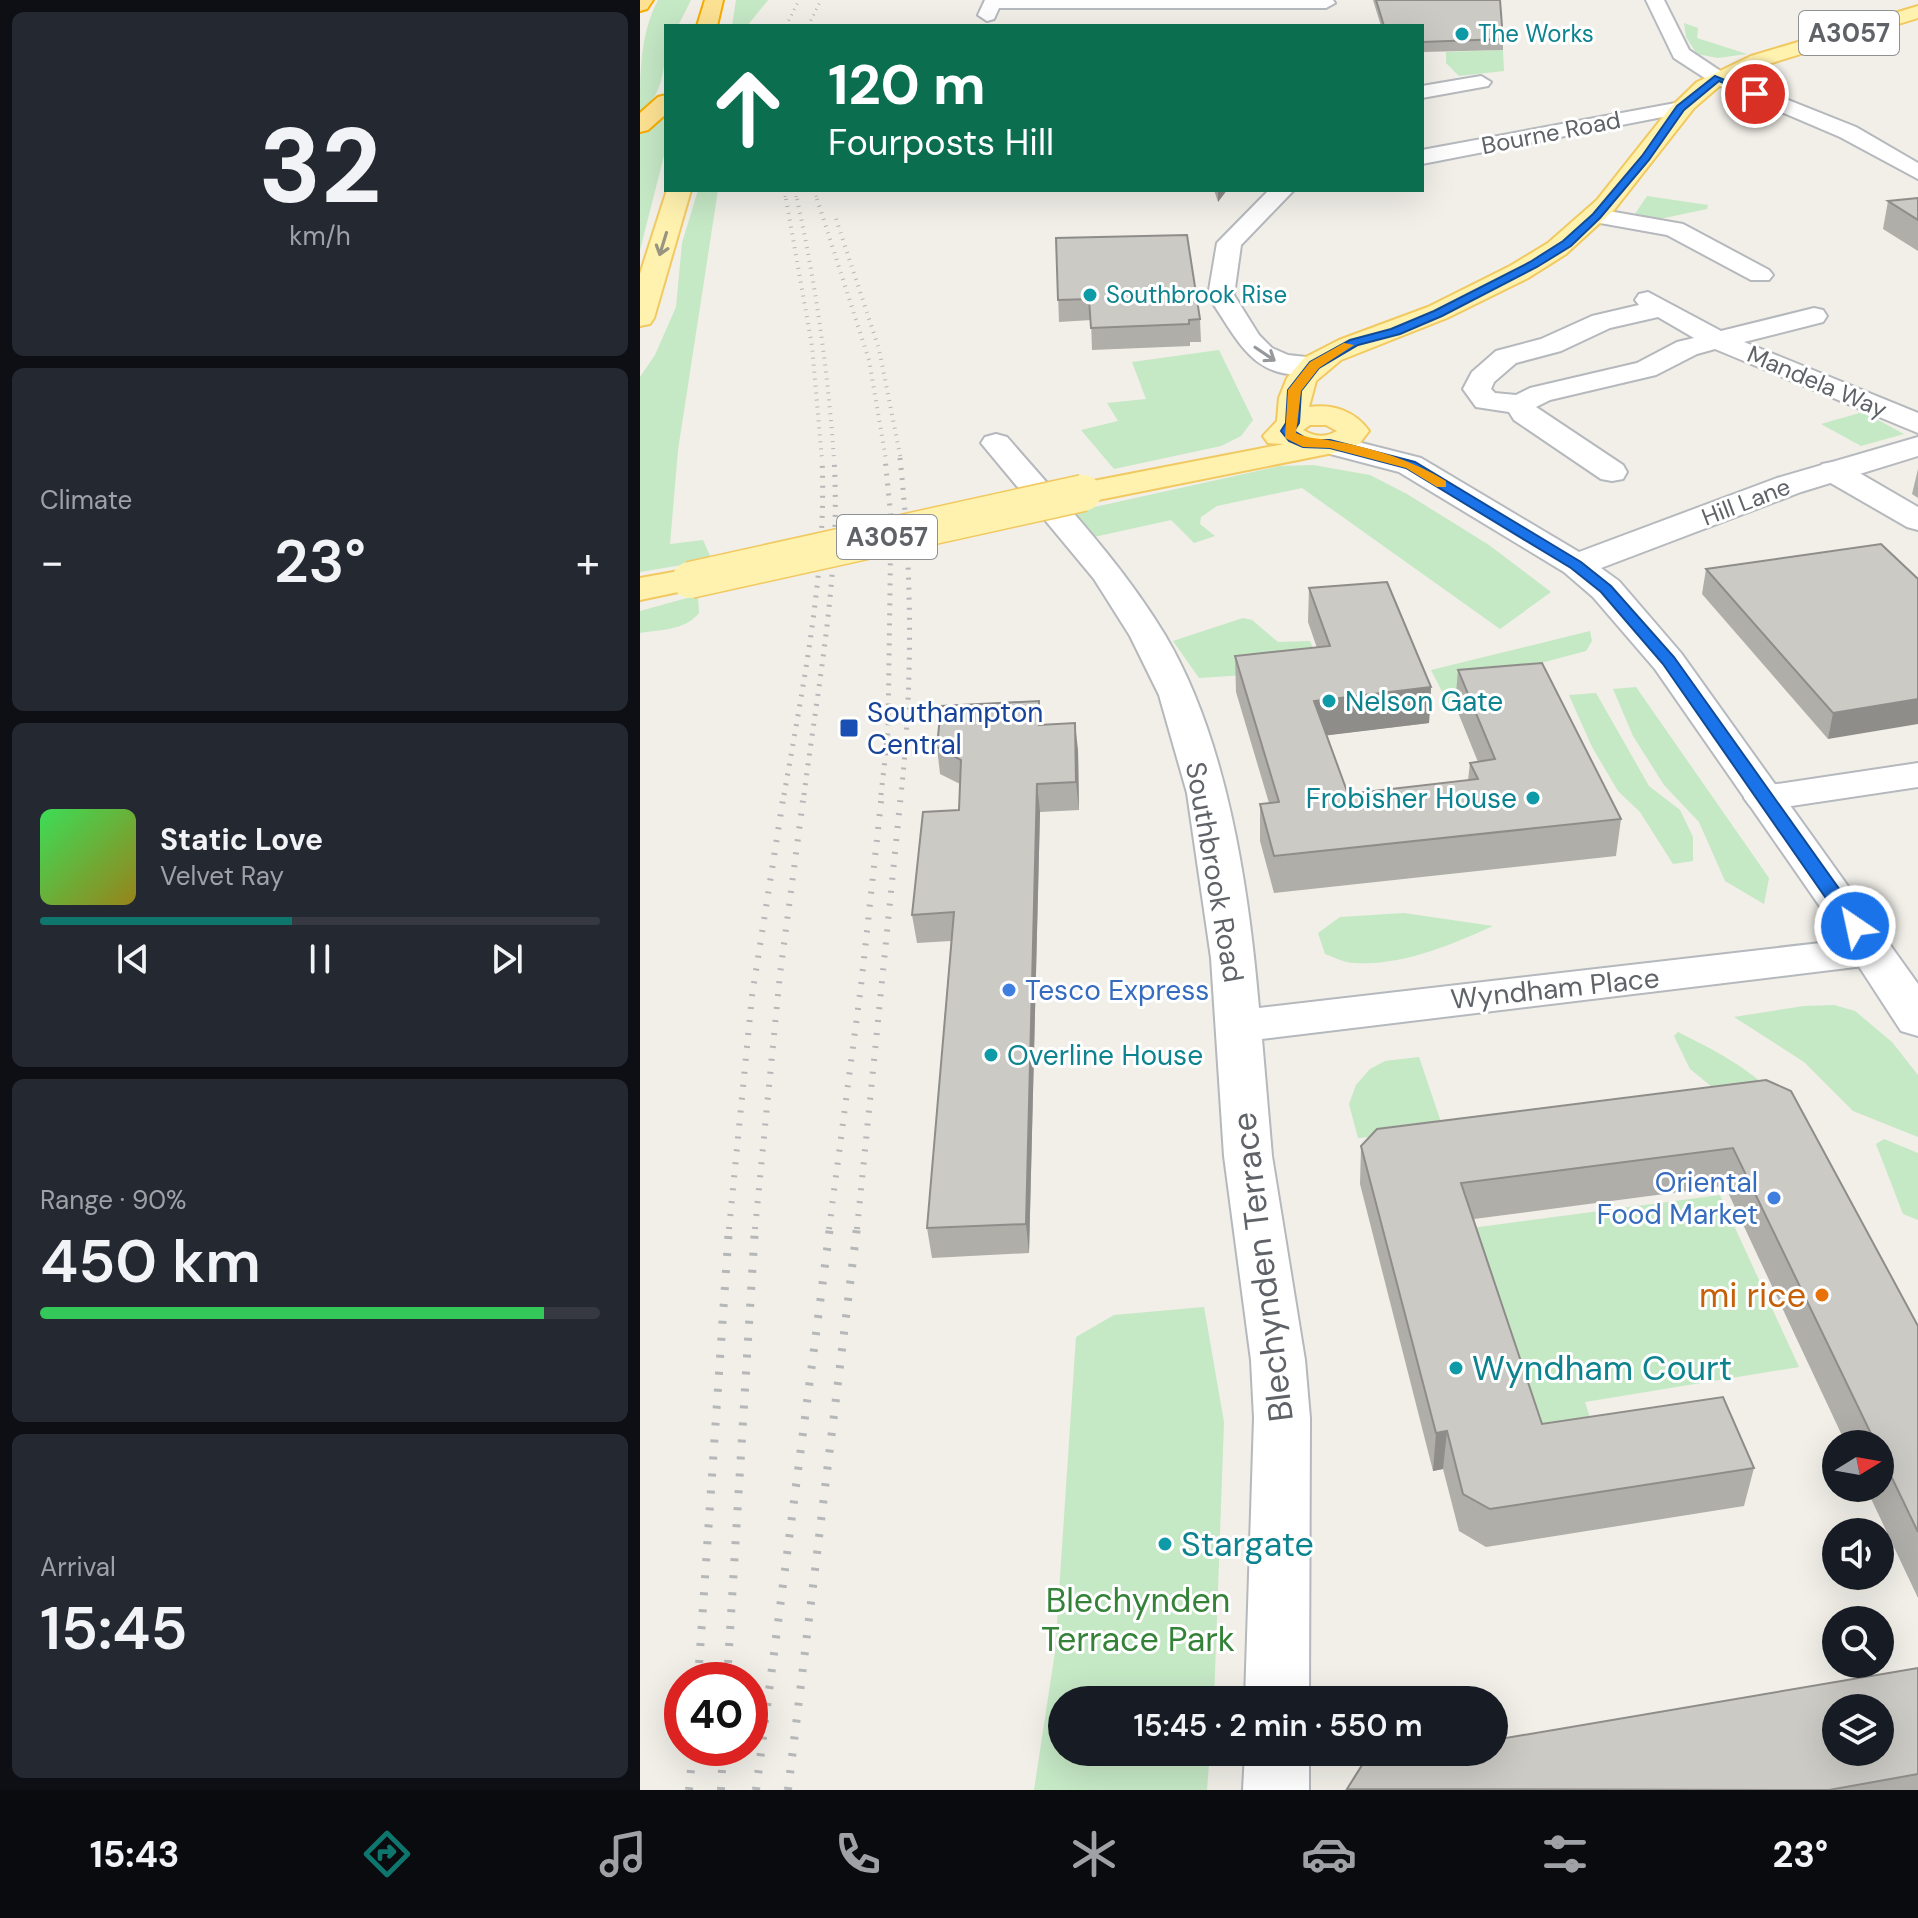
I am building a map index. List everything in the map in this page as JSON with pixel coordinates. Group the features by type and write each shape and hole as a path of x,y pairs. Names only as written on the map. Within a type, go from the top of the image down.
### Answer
{"highway":[{"path":"708,24 714,0"},
{"path":"640,125 664,104"}],"main road":[{"name":"A3057","path":"1314,365 1354,343 1395,332 1533,264 1567,243 1597,216 1681,108 1718,78 1747,64 1918,12"},
{"path":"640,318 678,192"},
{"name":"A3057","path":"640,589 1231,462 1270,458 1337,435 1344,381 1360,360 1388,343 1395,332"},
{"path":"1314,365 1295,390 1290,427 1294,439 1337,435"},
{"name":"A3057","path":"1231,462 1290,427"}],"street":[{"path":"1655,0 1681,54 1718,78 1848,132 1918,172"},
{"path":"987,15 992,3 1326,2 1324,24"},
{"path":"1431,85 1481,82"},
{"name":"Bourne Road","path":"1424,157 1681,108"},
{"path":"1280,192 1229,243 1221,296 1230,306 1242,332 1267,358 1282,364 1314,365"},
{"path":"1597,216 1674,229 1737,263 1763,266"},
{"name":"Mandela Way","path":"1530,399 1493,366 1506,357 1551,345 1601,322 1654,304 1716,340 1918,424"},
{"name":"Mandela Way","path":"1530,399 1646,369 1687,348 1814,316"},
{"name":"Mandela Way","path":"1530,399 1524,414 1581,451 1614,457"},
{"path":"1337,435 1410,465 1576,565 1606,589 1639,624 1918,1020"},
{"name":"Southbrook Road","path":"996,443 1107,574 1148,636 1177,695 1213,820 1239,1026"},
{"name":"Hill Lane","path":"1576,565 1833,471 1918,446"},
{"path":"1833,471 1918,520"},
{"path":"1764,798 1918,775"},
{"name":"Wyndham Place","path":"1239,1026 1872,951"},
{"name":"Blechynden Terrace","path":"1239,1026 1248,1156 1278,1360 1282,1418 1277,1686"},
{"path":"1276,1790 1277,1766"}],"green space":[{"path":"658,0 691,0 679,24 664,24 663,74 655,96 640,113 644,40"},
{"path":"736,0 768,0 749,24 732,24"},
{"path":"1684,23 1698,28 1697,38 1747,54 1718,58 1697,54 1686,37"},
{"path":"1503,50 1504,71 1459,76 1446,63 1446,52"},
{"path":"664,117 664,156 640,250 640,134"},
{"path":"697,192 718,192 678,450 670,544 703,540 712,560 640,572 640,377 655,355 676,307 682,243"},
{"path":"1647,196 1708,205 1707,209 1655,220 1635,214"},
{"path":"1219,350 1253,420 1241,436 1221,446 1114,469 1081,430 1118,421 1107,403 1146,399 1132,362"},
{"path":"1863,412 1904,434 1861,446 1821,424"},
{"path":"1313,465 1370,475 1407,494 1489,545 1551,592 1500,629 1302,488 1217,506 1201,517 1200,524 1215,536 1194,543 1171,520 1094,537 1072,512 1280,466"},
{"path":"698,595 699,613 687,623 640,633 640,611"},
{"path":"1243,618 1252,620 1278,642 1310,641 1322,670 1199,678 1173,641"},
{"path":"1590,631 1592,641 1586,651 1500,674 1473,700 1448,703 1431,670"},
{"path":"1636,687 1769,878 1764,904 1725,881 1699,822 1664,785 1633,736 1613,689"},
{"path":"1596,693 1649,786 1680,810 1693,837 1693,861 1673,864 1640,812 1618,791 1592,747 1569,695"},
{"path":"1404,913 1493,926 1443,947 1390,961 1351,963 1325,954 1318,933 1340,917"},
{"path":"1834,1005 1855,1011 1892,1042 1918,1075 1918,1137 1853,1111 1804,1062 1734,1017 1804,1006"},
{"path":"1678,1032 1740,1067 1774,1094 1728,1100 1690,1069 1674,1036"},
{"path":"1419,1057 1444,1131 1358,1138 1349,1104 1356,1085 1370,1069 1385,1061"},
{"path":"1884,1139 1918,1153 1918,1220 1903,1214 1876,1144"},
{"path":"1720,1195 1799,1367 1585,1402 1601,1452 1547,1460 1471,1228"},
{"name":"Blechynden Terrace Park","path":"1204,1307 1224,1422 1215,1686 1050,1686 1055,1652 1076,1337 1114,1315"},
{"name":"Blechynden Terrace Park","path":"1048,1698 1048,1766 1209,1766 1207,1790 1034,1790"}],"building":[{"path":"1376,0 1500,0 1503,39 1424,42 1424,24 1383,24"},
{"path":"1918,198 1918,220 1888,201"},
{"path":"1187,235 1200,319 1189,320 1189,324 1091,328 1089,299 1058,300 1056,238"},
{"path":"1881,544 1918,579 1918,699 1833,713 1706,569"},
{"path":"1387,582 1431,687 1314,701 1348,794 1478,779 1470,763 1495,759 1458,670 1542,663 1621,819 1274,856 1260,804 1279,802 1235,656 1330,646 1309,588"},
{"name":"Overline House","path":"1039,701 1039,725 1075,723 1076,782 1037,784 1026,1224 927,1228 954,912 912,915 923,812 959,810 961,760 937,747 941,706"},
{"name":"Wyndham Court","path":"1766,1080 1791,1091 1918,1326 1918,1532 1894,1482 1894,1430 1869,1430 1733,1148 1461,1183 1542,1424 1723,1397 1754,1468 1490,1509 1463,1494 1447,1431 1436,1433 1361,1146 1377,1129"},
{"path":"1918,1668 1918,1774 1829,1790 1347,1789 1361,1766 1508,1766 1508,1738 1859,1678 1894,1678 1894,1672"}],"railway":[{"path":"787,24 799,0"},
{"path":"809,24 821,0"},
{"path":"784,192 786,201"},
{"path":"795,192 797,201"},
{"path":"815,192 818,201"},
{"path":"786,199 812,346 822,460"},
{"path":"797,199 820,329 834,460"},
{"path":"817,199 869,360 886,460"},
{"path":"836,219 879,349 901,460"},
{"path":"784,795 817,585 823,500 822,458"},
{"path":"804,795 831,585 834,458"},
{"path":"881,795 888,732 891,518 885,458"},
{"path":"900,458 910,626 908,711 901,795"},
{"path":"729,1229 752,996 784,793"},
{"path":"755,1229 780,974 804,793"},
{"path":"829,1229 861,986 882,793"},
{"path":"857,1229 901,793"},
{"path":"699,1662 729,1227"},
{"path":"728,1662 755,1227"},
{"path":"756,1790 830,1227"},
{"path":"788,1790 857,1227"},
{"path":"689,1790 691,1766"},
{"path":"721,1790 722,1766"}],"slow traffic":[{"path":"1348,345 1314,365 1295,390 1291,401 1289,435 1308,444 1330,444 1410,465 1442,484"}],"place":[{"name":"The Works","path":"1462,34"},
{"name":"Southbrook Rise","path":"1090,295"},
{"name":"Nelson Gate","path":"1329,701"},
{"name":"Southampton Central","path":"849,728"},
{"name":"Frobisher House","path":"1533,798"},
{"name":"Tesco Express","path":"1009,990"},
{"name":"Overline House","path":"991,1055"},
{"name":"Oriental Food Market","path":"1774,1198"},
{"name":"mi rice","path":"1822,1295"},
{"name":"Wyndham Court","path":"1456,1368"},
{"name":"Stargate","path":"1165,1544"}],"route":[{"path":"1755,94 1718,78 1693,95 1681,108 1597,216 1567,243 1438,313 1395,332 1354,343 1314,365 1295,390 1291,401 1292,423 1288,431 1294,439 1308,444 1330,444 1410,465 1576,565 1606,589 1668,661 1855,926"}]}
